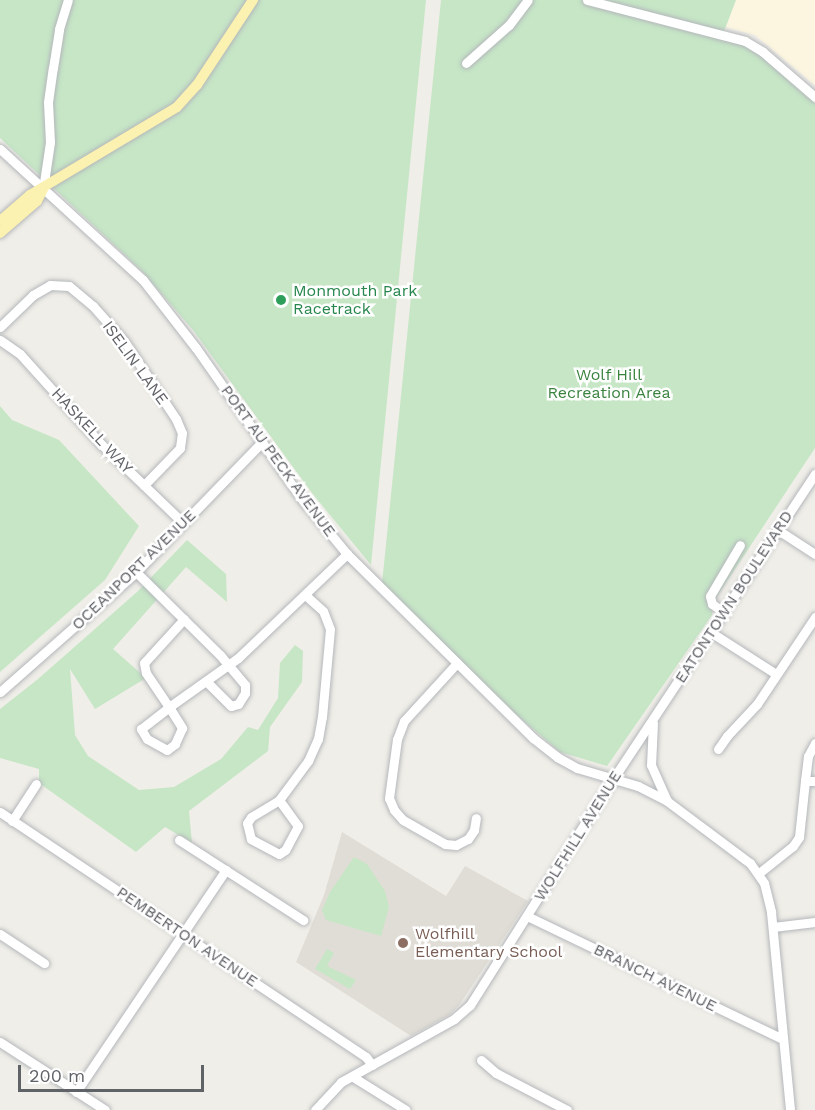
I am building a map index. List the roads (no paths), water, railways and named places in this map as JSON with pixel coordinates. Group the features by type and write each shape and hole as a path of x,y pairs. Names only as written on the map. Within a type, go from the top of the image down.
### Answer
{"main road":[{"path":"0,221 30,195 44,189 167,114 185,99 253,0"},
{"path":"0,233 37,201 44,189"}],"street":[{"path":"44,189 50,142 48,102 59,29 68,0"},
{"path":"466,63 509,26 528,0"},
{"path":"587,0 745,41 763,52 815,97"},
{"name":"PORT AU PECK AVENUE","path":"0,149 124,262 159,299 301,498 347,554 457,663 548,751 577,768 638,786 667,801"},
{"name":"ISELIN LANE","path":"0,327 33,295 50,285 69,286 93,306 124,341 176,419 182,433 180,448 144,484"},
{"name":"HASKELL WAY","path":"0,340 20,354 101,444 183,523"},
{"name":"OCEANPORT AVENUE","path":"0,692 136,572 261,443"},
{"name":"EATONTOWN BOULEVARD","path":"653,721 815,474"},
{"path":"778,530 815,554"},
{"path":"725,613 712,604 710,596 740,545"},
{"path":"184,619 145,659 144,668 149,679 169,707 182,732 172,748 167,750 147,739 141,729 169,707 207,682 228,665 347,554"},
{"path":"136,572 228,665 246,688 236,706 225,702 207,682"},
{"path":"279,800 298,826 285,850 279,855 251,839 247,823 251,817 279,800 302,771 314,749 321,727 331,632 323,611 305,595"},
{"path":"718,749 727,736 749,714 815,617"},
{"path":"712,633 776,674"},
{"path":"457,663 404,721 397,739 389,798 394,810 403,820 445,844 456,845 468,839 474,830 476,818"},
{"path":"653,721 650,747 651,765 667,801 741,854 759,873 768,894 790,1110"},
{"name":"WOLFHILL AVENUE","path":"315,1110 332,1090 460,1014 480,990 613,779 653,721"},
{"path":"759,873 793,846 799,837 808,756 815,743"},
{"path":"805,781 815,781"},
{"path":"12,820 36,784"},
{"name":"PEMBERTON AVENUE","path":"1,815 12,820 366,1057 372,1065"},
{"path":"179,840 303,920"},
{"path":"76,1092 226,870"},
{"name":"BRANCH AVENUE","path":"527,916 783,1039"},
{"path":"773,927 815,922"},
{"path":"0,934 44,963"},
{"path":"0,1042 105,1110"},
{"path":"481,1060 496,1073 567,1110"},
{"path":"353,1077 406,1110"}],"place":[{"name":"Monmouth Park Racetrack","path":"281,300"},
{"name":"Wolfhill Elementary School","path":"403,943"}],"park label":[{"name":"Wolf Hill Recreation Area","path":"609,384"}]}
